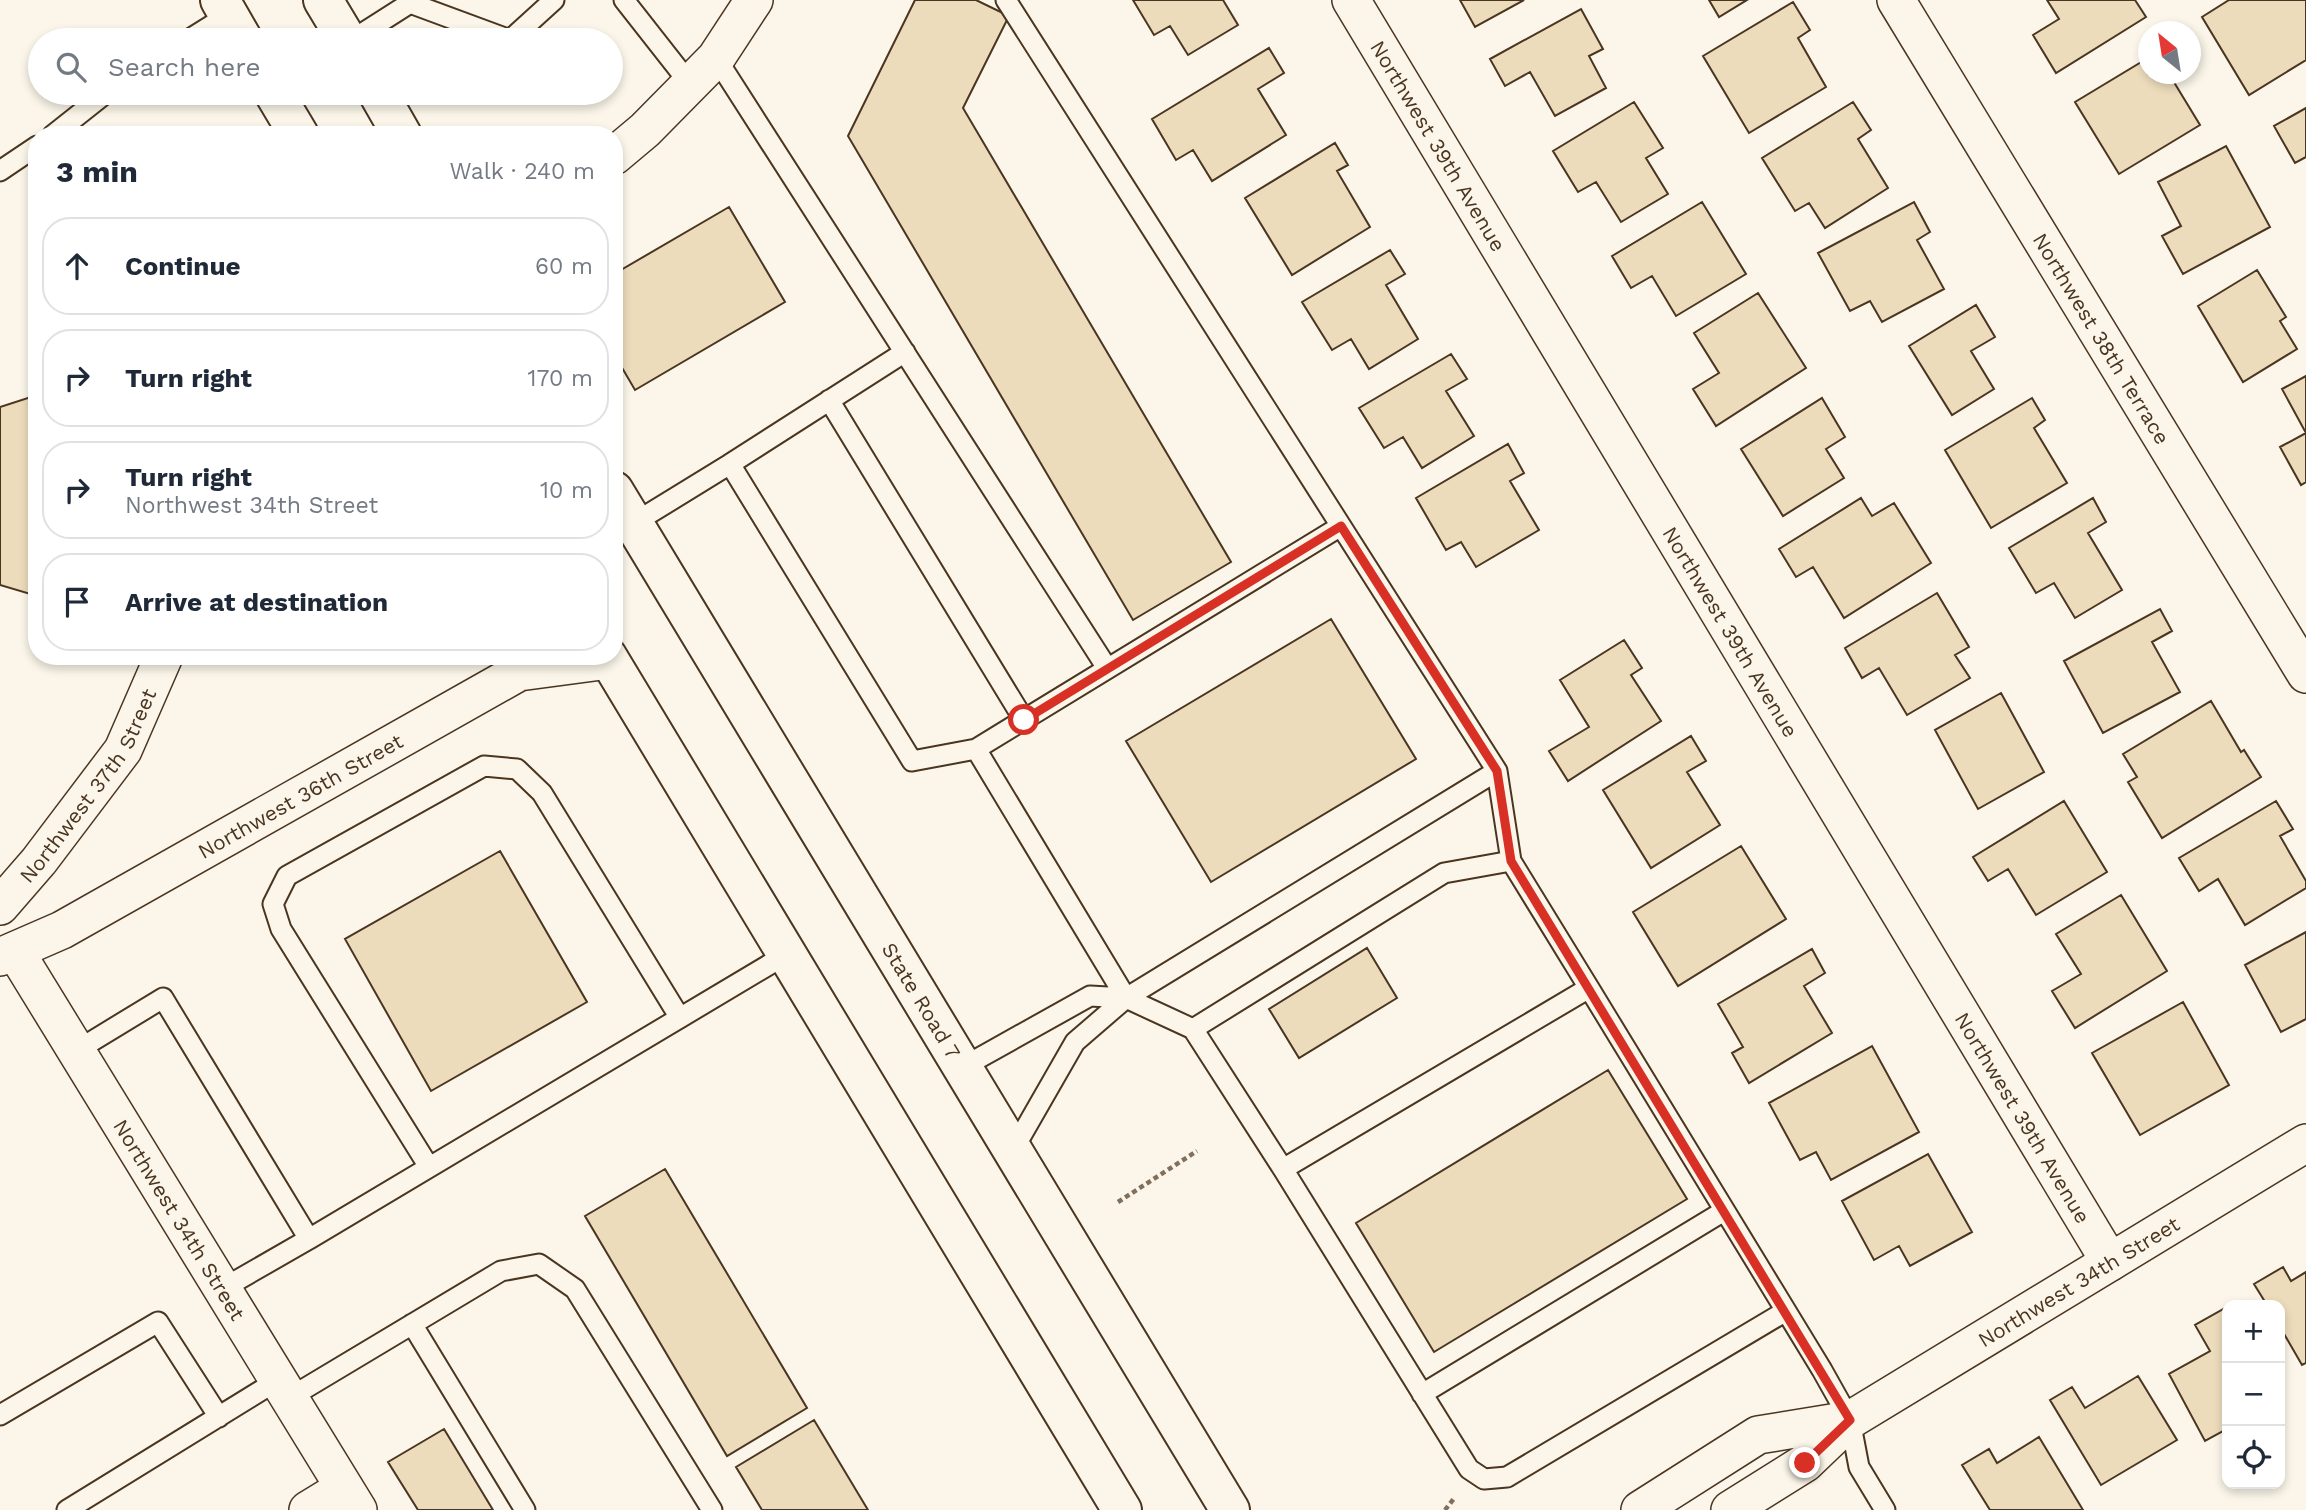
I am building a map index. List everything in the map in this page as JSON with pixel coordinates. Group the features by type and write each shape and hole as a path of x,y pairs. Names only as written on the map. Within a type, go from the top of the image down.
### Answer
{"main road":[{"path":"323,0 340,28"},
{"path":"281,105 294,126"},
{"path":"385,105 397,126"},
{"name":"State Road 7","path":"623,505 1230,1510"},
{"path":"612,665 1122,1510"}],"street":[{"path":"623,148 645,130 716,58 754,0"},
{"name":"Northwest 39th Avenue","path":"1351,0 2110,1262"},
{"name":"Northwest 38th Terrace","path":"1896,0 2306,674"},
{"name":"Northwest 37th Street","path":"0,906 39,861 123,750 160,665"},
{"name":"Northwest 36th Street","path":"7,954 62,930 519,673 566,665"},
{"name":"Northwest 34th Street","path":"7,954 76,1051 351,1499 308,1510"},
{"name":"Northwest 34th Street","path":"1730,1510 1805,1463 1850,1420 2306,1143"},
{"name":"Northwest 34th Street","path":"1640,1510 1758,1435 1850,1420"}],"lane":[{"path":"523,28 554,0"},
{"path":"624,0 690,84"},
{"path":"1006,0 1497,771 1511,861 1850,1420 1858,1467 1885,1510"},
{"path":"371,28 410,3 478,28"},
{"path":"211,28 230,18"},
{"path":"716,58 1107,668"},
{"path":"64,126 91,105"},
{"path":"0,170 28,152"},
{"path":"634,523 905,352"},
{"path":"829,400 1024,720"},
{"path":"730,464 912,761 976,749 1341,526"},
{"path":"976,749 1126,998"},
{"path":"429,1167 281,929 273,904 288,876 484,766 517,769 542,793 680,1018"},
{"path":"1013,1150 1075,1042 1126,998 1497,771"},
{"path":"1193,1029 1444,873 1511,861"},
{"path":"222,1289 787,954"},
{"path":"1283,1169 1588,988"},
{"path":"963,1067 1090,996 1126,998 1193,1029 1469,1469 1484,1479 1507,1477 1786,1311"},
{"path":"76,1051 163,998 309,1238"},
{"path":"1422,1394 1724,1211"},
{"path":"68,1510 219,1417 283,1389 412,1324 501,1271 539,1264 575,1289 712,1510"},
{"path":"0,1415 158,1322 219,1417"},
{"path":"412,1324 525,1510"}],"path":[{"path":"1118,1202 1197,1151"}],"building":[{"path":"915,0 976,0 1009,16 963,108 1231,562 1133,620 848,136"},
{"path":"1133,0 1223,0 1238,25 1188,55 1170,26 1154,35"},
{"path":"1460,0 1524,0 1475,27"},
{"path":"1709,0 1747,0 1719,17"},
{"path":"2047,0 2135,0 2146,17 2056,73 2033,35 2059,19"},
{"path":"2229,0 2306,0 2306,60 2249,95 2202,17"},
{"path":"1793,2 1810,30 1798,38 1826,87 1749,133 1703,56"},
{"path":"1581,9 1603,49 1589,56 1606,88 1555,116 1530,72 1505,86 1490,59"},
{"path":"1269,48 1284,73 1258,89 1286,135 1212,181 1193,150 1176,160 1152,119"},
{"path":"2138,64 2138,84 2175,84 2200,125 2119,174 2075,102"},
{"path":"1634,102 1663,148 1646,158 1668,194 1621,222 1596,182 1578,192 1553,151"},
{"path":"1853,102 1871,130 1858,139 1888,188 1825,228 1809,203 1795,211 1762,158"},
{"path":"2306,108 2306,157 2295,163 2274,126"},
{"path":"1335,143 1348,165 1337,171 1370,227 1292,275 1245,198"},
{"path":"2226,146 2270,227 2183,274 2162,236 2181,226 2158,182"},
{"path":"1702,202 1746,274 1676,316 1652,276 1631,288 1612,256"},
{"path":"1914,202 1930,232 1917,240 1944,289 1882,322 1870,301 1850,311 1818,253"},
{"path":"729,207 785,302 635,390 623,369 623,269"},
{"path":"1390,250 1405,274 1386,285 1418,339 1369,369 1351,339 1332,350 1302,302"},
{"path":"2257,270 2286,317 2280,321 2297,349 2243,382 2198,306"},
{"path":"1758,293 1806,368 1716,426 1693,389 1719,373 1694,333"},
{"path":"1976,305 1995,337 1971,351 1994,389 1952,415 1909,346"},
{"path":"1451,354 1467,379 1446,391 1474,436 1422,468 1403,437 1384,448 1359,408"},
{"path":"2306,376 2306,433 2282,389"},
{"path":"28,398 28,593 0,585 0,407"},
{"path":"1822,398 1845,437 1826,449 1844,478 1783,516 1741,449"},
{"path":"2032,398 2045,420 2034,428 2067,483 1991,528 1945,450"},
{"path":"2306,433 2306,482 2301,485 2280,447"},
{"path":"1508,444 1524,473 1510,481 1539,530 1476,567 1461,542 1446,550 1416,498"},
{"path":"1861,498 1872,516 1894,503 1931,563 1844,618 1813,567 1796,577 1779,549"},
{"path":"2093,498 2106,522 2088,533 2122,590 2075,618 2054,583 2036,593 2009,548"},
{"path":"1937,593 1969,647 1955,655 1970,678 1907,715 1879,668 1862,678 1845,648"},
{"path":"2160,609 2172,631 2152,642 2180,692 2103,733 2064,661"},
{"path":"1331,619 1416,759 1211,882 1126,741"},
{"path":"1624,640 1642,668 1631,675 1661,721 1568,781 1549,751 1589,727 1560,680"},
{"path":"2001,693 2044,772 1978,809 1935,730"},
{"path":"2211,701 2241,752 2244,750 2261,777 2162,838 2128,782 2137,777 2123,754"},
{"path":"1691,736 1706,761 1687,772 1720,825 1651,868 1603,790"},
{"path":"2064,801 2107,872 2036,915 2008,869 1988,881 1973,857"},
{"path":"2276,801 2293,829 2280,836 2306,881 2306,888 2245,925 2218,879 2199,891 2179,858"},
{"path":"1741,846 1786,919 1678,986 1633,912"},
{"path":"500,851 587,1002 431,1091 345,939"},
{"path":"2121,895 2167,971 2075,1028 2052,991 2081,974 2056,934"},
{"path":"2306,932 2306,1019 2281,1032 2245,965"},
{"path":"1367,948 1397,998 1299,1058 1269,1009"},
{"path":"1812,949 1825,973 1804,986 1832,1033 1749,1083 1732,1053 1743,1047 1718,1004"},
{"path":"2183,1002 2229,1085 2140,1135 2092,1053"},
{"path":"1872,1046 1919,1132 1831,1180 1816,1152 1800,1160 1769,1103"},
{"path":"1608,1070 1687,1199 1434,1352 1356,1223"},
{"path":"1928,1154 1972,1232 1910,1266 1899,1246 1874,1260 1842,1201"},
{"path":"665,1169 807,1408 727,1456 585,1216"},
{"path":"2283,1267 2291,1281 2306,1272 2306,1363 2302,1365 2285,1336 2285,1300 2264,1300 2254,1284"},
{"path":"2222,1310 2222,1432 2205,1441 2169,1374 2210,1351 2195,1325"},
{"path":"2138,1376 2177,1440 2101,1485 2050,1400 2072,1387 2085,1408"},
{"path":"814,1420 868,1510 762,1510 736,1467"},
{"path":"444,1429 493,1510 418,1510 388,1462"},
{"path":"2039,1437 2083,1510 1990,1510 1962,1465 1989,1449 1997,1463"}],"route":[{"path":"1024,720 1341,526 1497,771 1511,861 1850,1420 1805,1463"}]}
